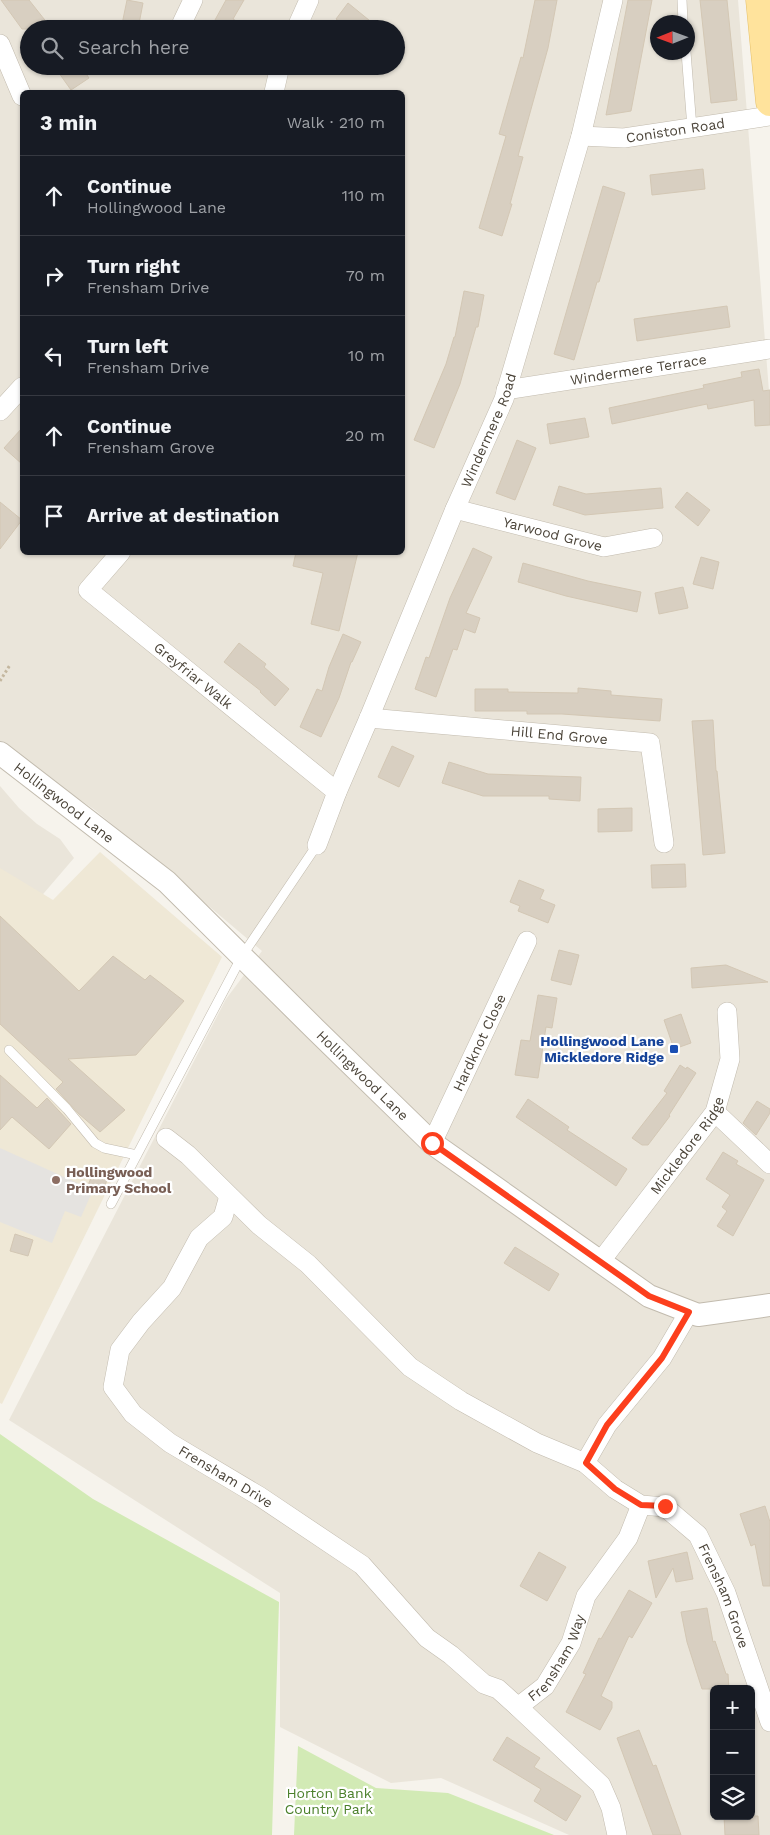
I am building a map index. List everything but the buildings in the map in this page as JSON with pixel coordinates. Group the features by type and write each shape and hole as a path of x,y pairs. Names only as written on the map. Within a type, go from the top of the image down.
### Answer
{"main road":[{"path":"760,0 770,102"}],"street":[{"path":"183,20 193,0"},
{"path":"300,20 309,0"},
{"name":"Windermere Road","path":"317,845 337,792 506,390 581,136 613,0"},
{"path":"0,44 20,91"},
{"path":"274,90 278,75"},
{"name":"Coniston Road","path":"581,136 624,138 770,116"},
{"name":"Windermere Terrace","path":"506,390 770,350"},
{"path":"0,411 20,389"},
{"name":"Yarwood Grove","path":"455,509 604,547 653,538"},
{"name":"Greyfriar Walk","path":"118,555 88,590 337,792"},
{"name":"Hill End Grove","path":"369,718 650,744 664,843"},
{"name":"Hollingwood Lane","path":"0,753 167,882 432,1143 649,1296 698,1315 770,1305"},
{"name":"Hardknot Close","path":"432,1143 527,941"},
{"name":"Mickledore Ridge","path":"600,1262 715,1112 730,1059 727,1012"},
{"path":"715,1112 770,1164"},
{"path":"166,1138 188,1155 259,1225 308,1264 410,1368 461,1401 537,1443 586,1463 607,1425 662,1358 689,1312"},
{"name":"Frensham Drive","path":"229,1196 223,1217 199,1238 172,1288 141,1322 120,1350 113,1387 133,1414 170,1443 259,1496 362,1565 427,1638 451,1655 484,1684 498,1689 518,1707"},
{"name":"Frensham Grove","path":"586,1463 615,1489 641,1505 665,1506 698,1535 726,1593 770,1722"},
{"name":"Frensham Way","path":"617,1835 612,1808 601,1785 518,1707 545,1686 571,1643 586,1596 628,1538 641,1505"}],"lane":[{"path":"682,0 683,15"},
{"path":"687,60 692,128"},
{"path":"111,1204 242,956 317,845"},
{"path":"9,1050 67,1109 95,1143 104,1148 137,1156"}],"path":[{"path":"0,681 10,665"}],"shaded area":[{"path":"0,0 738,0 770,404 770,1835 569,1835 441,1778 391,1783 280,1727 280,1593 9,1420 226,999 262,951 95,810 0,746"},
{"path":"0,786 19,808 37,824 60,839 74,858 38,900 0,880"},
{"name":"Hollingwood Primary School","path":"100,852 222,957 2,1404 0,1403 0,868 53,900"},
{"path":"0,1148 93,1190 81,1217 65,1211 52,1243 0,1222"}],"green space":[{"path":"0,1434 93,1499 279,1602 272,1835 0,1835"},
{"name":"Horton Bank Country Park","path":"298,1746 376,1788 448,1793 554,1835 294,1835"}],"place":[{"name":"Hollingwood Lane Mickledore Ridge","path":"674,1049"},
{"name":"Hollingwood Primary School","path":"56,1180"}],"route":[{"path":"432,1143 649,1296 689,1312 662,1358 607,1425 586,1463 615,1489 641,1505 665,1506"}]}
